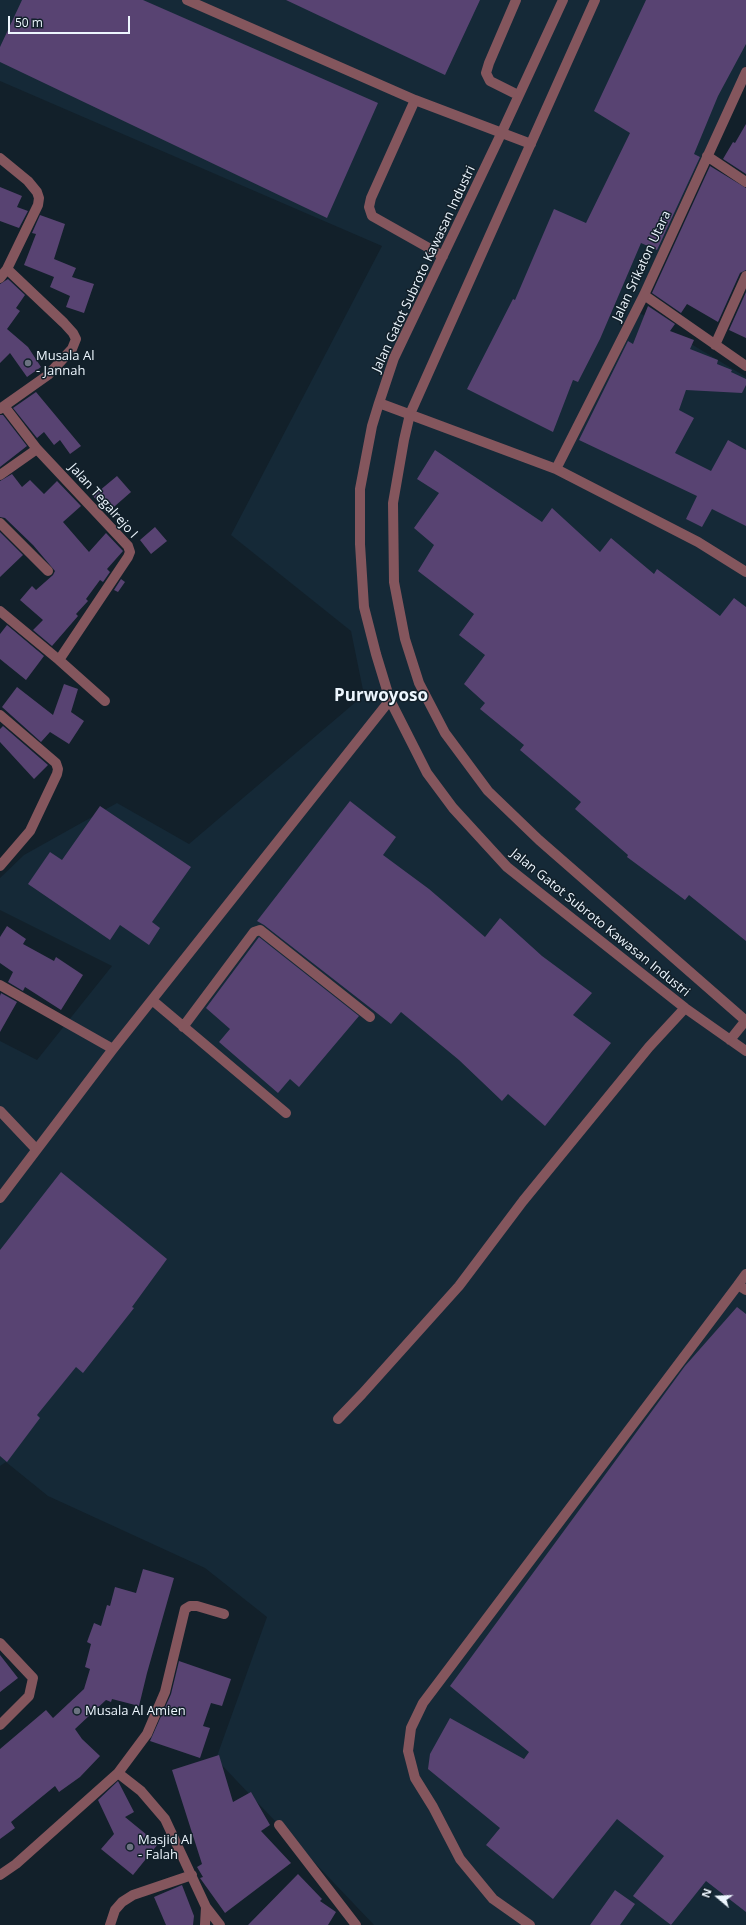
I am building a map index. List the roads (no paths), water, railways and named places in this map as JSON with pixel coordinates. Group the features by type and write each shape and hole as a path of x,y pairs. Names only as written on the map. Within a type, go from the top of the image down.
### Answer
{"street":[{"path":"187,0 415,100 530,144"},
{"path":"516,0 489,62 486,73 490,81 518,95"},
{"name":"Jalan Gatot Subroto Kawasan Industri","path":"563,0 394,358 378,403 360,489 360,544 364,607 390,700 428,772 453,808 507,867 685,1008 746,1051"},
{"name":"Jalan Gatot Subroto Kawasan Industri","path":"595,0 410,414 393,503 394,582 405,639 419,683 445,733 494,797 539,840 746,1020"},
{"name":"Jalan Srikaton Utara","path":"556,469 644,295 746,72"},
{"path":"415,100 371,198 369,207 372,216 443,256"},
{"path":"707,156 746,182"},
{"path":"0,158 28,181 37,192 39,198 38,205 7,269 0,278"},
{"name":"Jalan Tegalrejo I","path":"7,269 64,323 73,333 76,340 72,349 48,375 2,408 36,449 128,546 130,552 59,660"},
{"path":"714,345 746,276"},
{"path":"644,295 746,366"},
{"path":"378,403 556,469 698,542 746,572"},
{"path":"0,476 36,449"},
{"path":"0,523 48,571"},
{"path":"0,611 105,701"},
{"path":"0,1198 113,1049 390,700"},
{"path":"0,715 56,764 58,769 30,831 0,866"},
{"path":"183,1027 254,932 260,930 370,1017"},
{"path":"0,985 113,1049"},
{"path":"152,1000 286,1113"},
{"path":"338,1419 459,1286 523,1201 640,1059 685,1008"},
{"path":"730,1040 746,1020"},
{"path":"0,1111 36,1150"},
{"path":"530,1925 493,1899 460,1859 433,1807 415,1778 408,1751 411,1728 423,1703 742,1287 746,1274"},
{"path":"0,1875 16,1864 118,1773 147,1734 166,1692 186,1609 190,1606 198,1606 224,1614"},
{"path":"0,1643 33,1678 29,1696 0,1725"},
{"path":"118,1773 140,1791 165,1819 206,1907 220,1925"},
{"path":"279,1825 356,1925"},
{"path":"110,1925 115,1910 122,1902 133,1895 192,1875"},
{"path":"205,1925 206,1907"}],"place":[{"name":"Musala Al - Jannah","path":"28,363"},
{"name":"Musala Al Amien","path":"77,1711"},
{"name":"Masjid Al - Falah","path":"130,1847"}],"district":[{"name":"Purwoyoso","path":"381,696"}]}
